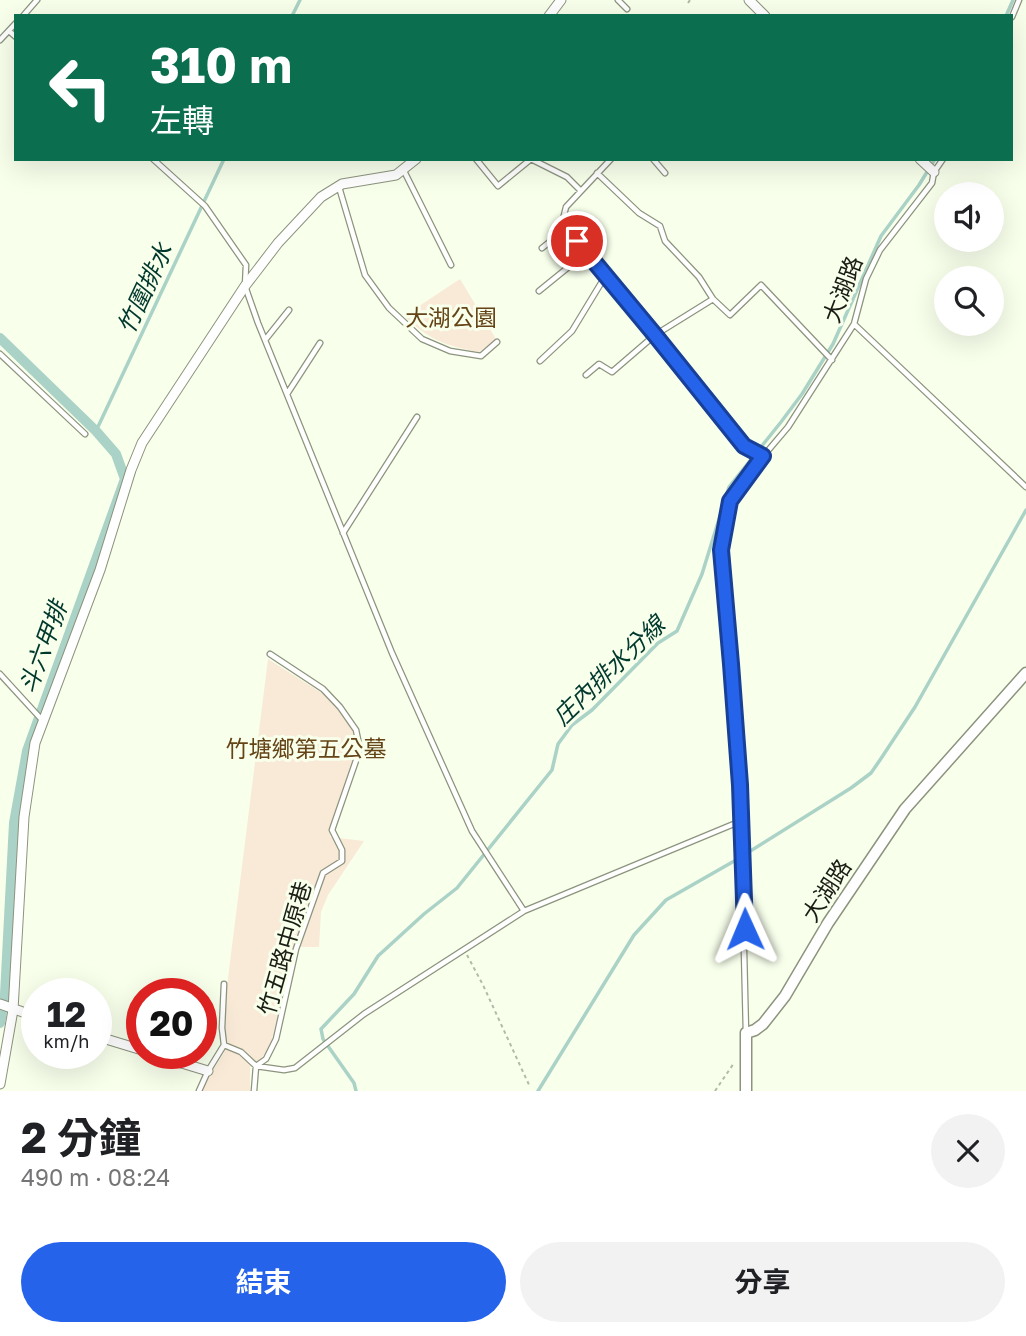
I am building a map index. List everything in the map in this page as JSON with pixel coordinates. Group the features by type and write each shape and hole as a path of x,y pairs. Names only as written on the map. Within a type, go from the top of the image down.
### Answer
{"street":[{"path":"750,0 763,14"},
{"path":"0,1084 13,1010 24,817 35,743 100,570 142,443 244,286 278,243 321,197 342,184 396,175 413,161"},
{"path":"922,161 934,172"},
{"name":"大湖路","path":"746,1033 763,1024 785,996 828,923 905,809 1026,673"},
{"path":"0,1004 21,1012"},
{"path":"746,1033 746,1091"},
{"path":"201,1069 208,1071"}],"lane":[{"path":"25,14 37,0"},
{"path":"618,0 627,9"},
{"path":"0,40 14,25"},
{"path":"9,31 14,35"},
{"path":"155,161 205,206 246,265 244,286 392,653 472,831 524,911"},
{"path":"478,161 498,186 529,161"},
{"path":"535,161 567,177 581,191"},
{"path":"609,161 566,207 562,223 744,446 763,456"},
{"path":"655,161 665,173"},
{"name":"大湖路","path":"746,1033 741,821 721,550 730,501 763,456 788,428 832,360 854,324 866,279 880,250 932,183 934,172 942,161"},
{"path":"403,169 451,265"},
{"path":"597,173 639,214 660,226 665,241 699,277 713,299 730,315 761,285 832,360"},
{"path":"338,186 365,275 388,308 422,339 450,351 481,356 498,342"},
{"path":"542,248 566,229"},
{"path":"539,291 587,252"},
{"path":"540,361 572,331 606,275"},
{"path":"586,375 599,364 612,372 655,335 713,299"},
{"path":"265,340 289,310"},
{"path":"854,324 1026,487"},
{"path":"287,394 320,343"},
{"path":"0,354 85,434"},
{"path":"344,533 416,418"},
{"name":"竹五路中原巷","path":"256,1066 266,1059 276,1039 296,949 323,873 342,861 342,850 332,830 360,749 356,730 323,689 270,654"},
{"path":"0,674 43,722"},
{"path":"224,1045 241,1052 256,1066 284,1070 295,1068 364,1014 524,911 741,821"},
{"path":"199,1091 224,1045 224,984"},
{"path":"254,1091 256,1066"}],"path":[{"path":"464,949 530,1087"},
{"path":"715,1091 746,1049"}],"green space":[{"name":"大湖公園","path":"460,279 496,339 479,352 438,341 404,316"},
{"name":"竹塘鄉第五公墓","path":"268,659 325,695 350,723 356,750 330,837 364,841 328,895 321,912 319,947 294,947 270,1047 259,1061 250,1067 250,1091 203,1091 206,1080 213,1069 217,1069 217,1064 224,1053 227,986"}],"waterway":[{"name":"竹圍排水","path":"293,14 300,0"},
{"name":"庄內排水分線","path":"1007,14 1013,0"},
{"name":"竹圍排水","path":"96,431 223,161"},
{"name":"庄內排水分線","path":"356,1091 354,1083 323,1039 321,1029 354,994 378,956 457,888 552,770 558,744 572,725 592,710 658,643 677,631 702,574 729,487 802,394 833,344 881,236 934,161"},
{"name":"斗六甲排","path":"0,338 96,431 116,454 125,479 27,751 14,823 5,994 0,1023"},
{"path":"538,1091 634,935 666,900 736,860 871,773 915,707 1026,510"}],"route":[{"path":"577,241 744,446 763,456 730,501 721,550 740,785 745,929"}]}
